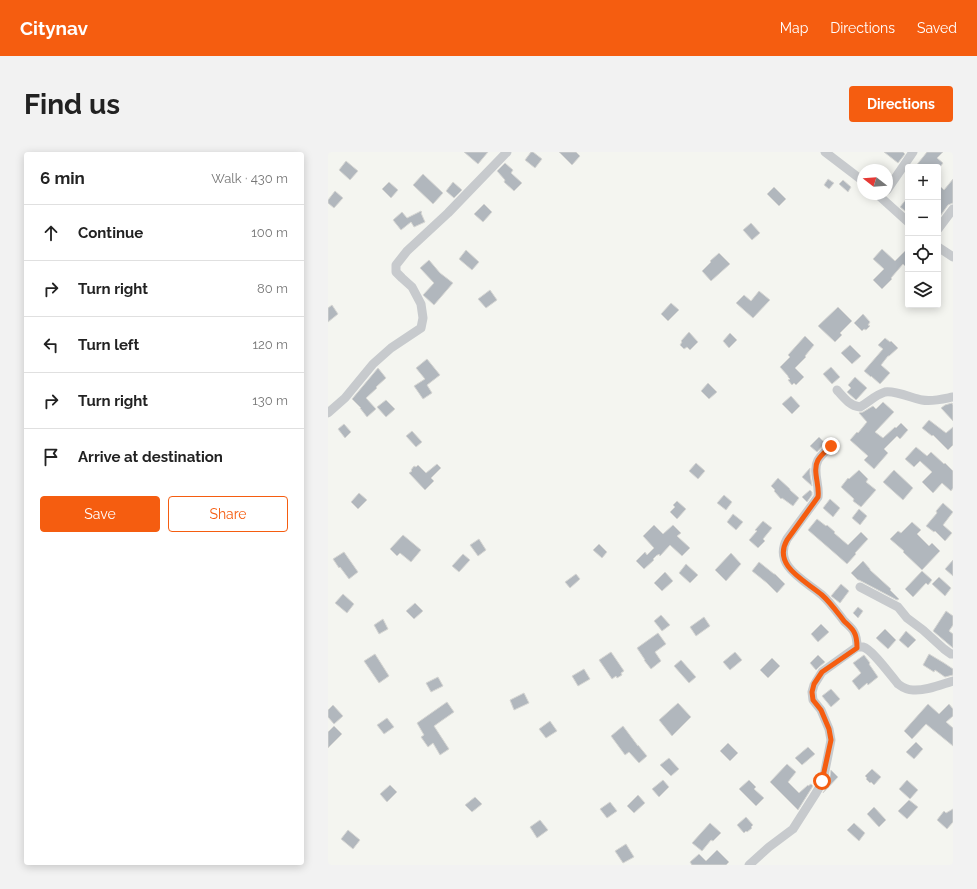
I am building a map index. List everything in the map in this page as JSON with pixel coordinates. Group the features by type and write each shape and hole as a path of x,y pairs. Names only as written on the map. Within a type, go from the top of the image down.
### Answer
{"street":[{"path":"328,413 345,398 377,360 391,348 421,328 423,318 421,304 412,287 396,272 396,265 406,251 448,213 507,152"},
{"path":"825,152 857,176"},
{"path":"893,181 913,152"},
{"path":"886,200 905,219"},
{"path":"941,225 953,210"},
{"path":"941,249 953,257"},
{"path":"837,390 849,403 860,407 876,396 886,392 922,400 936,401 953,397"},
{"path":"831,446 818,460 816,470 819,492 818,497 783,546 782,552 784,560 795,575 823,596 854,632 857,640 857,648"},
{"path":"860,587 898,607 907,618 944,649 953,654"},
{"path":"749,865 769,847 793,829 822,781 831,740 829,729 821,710 813,700 812,692 814,684 822,672 857,648 863,647 868,649 874,655 898,684 903,687 912,690 924,689 953,681"}],"building":[{"path":"464,152 488,152 478,164"},
{"path":"531,152 542,159 535,168 525,160"},
{"path":"559,152 576,152 580,156 572,165"},
{"path":"884,152 903,152 905,154 898,163"},
{"path":"927,152 943,152 937,158 943,163 941,166 941,164 917,164"},
{"path":"346,161 358,171 350,180 339,170"},
{"path":"505,163 513,170 511,173 522,183 514,191 504,182 505,180 497,171"},
{"path":"423,174 443,193 433,204 413,185"},
{"path":"828,179 834,183 829,189 824,185"},
{"path":"953,179 953,203 948,205 941,215 941,187 944,190"},
{"path":"843,180 851,187 848,192 839,184"},
{"path":"389,182 398,190 391,198 382,189"},
{"path":"453,182 462,190 454,198 446,191"},
{"path":"774,187 786,199 779,206 767,194"},
{"path":"335,191 343,198 334,208 328,203 328,200"},
{"path":"905,201 905,211 900,207"},
{"path":"484,204 492,212 483,222 474,214"},
{"path":"421,211 425,222 414,227 411,222 401,230 393,220 402,212 407,218"},
{"path":"751,223 760,233 752,240 743,230"},
{"path":"882,249 895,261 905,251 905,266 903,264 891,278 892,279 882,289 873,280 884,269 873,259"},
{"path":"466,250 479,262 472,270 459,259"},
{"path":"719,253 730,264 711,281 702,271"},
{"path":"429,260 440,273 453,283 434,305 423,295 434,283 420,268"},
{"path":"490,290 497,300 486,308 478,299"},
{"path":"759,291 770,300 753,318 736,303 744,295 751,301"},
{"path":"671,303 679,310 668,321 661,314"},
{"path":"332,305 338,314 328,322 328,308"},
{"path":"838,307 852,321 840,333 842,335 835,342 818,326"},
{"path":"863,314 870,322 868,325 870,326 866,330 864,329 862,331 854,323"},
{"path":"689,332 698,342 690,350 687,347 684,349 680,345 682,342 681,341"},
{"path":"730,333 737,340 729,348 723,341"},
{"path":"805,336 814,345 805,356 806,357 795,368 804,377 796,385 794,383 792,385 788,380 790,379 788,376 780,367 790,357 788,355"},
{"path":"885,338 890,342 891,341 898,348 888,356 881,365 890,373 880,384 864,371 883,349 878,345"},
{"path":"850,345 861,356 852,364 841,353"},
{"path":"427,359 440,375 427,385 432,393 423,399 414,386 425,379 416,368"},
{"path":"831,367 840,377 832,384 823,374"},
{"path":"378,368 386,378 366,398 376,409 367,417 352,399"},
{"path":"855,377 867,388 856,400 847,392 851,388 848,385"},
{"path":"708,383 717,392 709,399 701,391"},
{"path":"791,396 800,406 792,414 782,404"},
{"path":"386,400 395,409 386,417 377,407"},
{"path":"883,402 894,412 875,432 883,438 901,423 908,430 900,439 897,436 884,449 888,453 874,469 864,460 868,456 850,440 867,422 859,413 873,406 876,409"},
{"path":"952,403 953,405 953,421 941,408"},
{"path":"929,420 946,433 953,427 953,445 948,450 933,435 932,436 922,428"},
{"path":"344,424 351,432 345,438 338,429"},
{"path":"412,431 422,442 416,447 406,436"},
{"path":"819,437 825,443 817,452 810,446"},
{"path":"916,447 927,456 931,452 953,471 953,488 951,491 942,483 933,493 922,482 932,472 920,461 914,467 905,459"},
{"path":"696,463 705,471 698,479 689,471"},
{"path":"437,464 441,468 431,478 434,481 425,490 409,473 412,471 411,470 414,466 416,467 418,465 426,473"},
{"path":"810,468 810,474 812,486 802,477"},
{"path":"859,470 868,479 866,482 876,490 861,507 853,501 854,499 841,487 848,478 849,479"},
{"path":"894,470 913,488 903,500 883,482"},
{"path":"778,478 799,498 793,506 782,498 781,499 771,486"},
{"path":"810,490 812,495 807,502 802,497"},
{"path":"359,493 367,500 358,509 351,502"},
{"path":"724,495 732,502 726,510 717,503"},
{"path":"830,499 840,508 833,517 823,508"},
{"path":"677,501 686,509 677,519 670,512 675,507 673,505"},
{"path":"943,503 953,512 943,525 952,533 945,541 935,531 934,532 926,526"},
{"path":"859,509 867,516 860,525 852,518"},
{"path":"733,514 743,522 736,530 727,522"},
{"path":"817,519 826,526 827,525 848,545 861,532 868,539 847,564 808,530"},
{"path":"763,521 772,528 763,539 765,541 758,548 749,540"},
{"path":"912,522 921,530 917,534 929,546 932,543 940,551 922,570 890,539 898,531 901,533"},
{"path":"654,525 663,534 673,525 681,533 677,536 690,548 682,556 670,545 660,556 659,554 657,555 653,559 654,560 644,569 636,561 645,552 647,555 654,548 643,536"},
{"path":"403,535 421,550 411,562 400,553 397,556 390,549"},
{"path":"479,539 486,550 478,556 470,545"},
{"path":"599,544 607,552 602,558 593,550"},
{"path":"344,552 358,572 349,579 333,559"},
{"path":"731,553 741,564 726,581 715,570"},
{"path":"463,554 470,560 459,572 452,566"},
{"path":"953,560 953,576 945,569"},
{"path":"863,561 899,599 897,600 858,580 851,573"},
{"path":"759,562 785,584 777,593 752,571"},
{"path":"686,564 698,575 690,583 679,573"},
{"path":"922,571 932,580 928,585 926,583 913,597 905,589"},
{"path":"665,572 673,581 662,591 654,583"},
{"path":"576,574 580,579 570,588 565,582"},
{"path":"939,577 951,588 945,596 932,584"},
{"path":"841,584 849,591 840,603 831,596"},
{"path":"343,594 354,604 347,613 335,603"},
{"path":"415,603 423,611 414,619 406,611"},
{"path":"858,607 863,611 858,618 853,613"},
{"path":"946,611 953,616 953,625 949,631 953,634 953,648 933,631"},
{"path":"661,615 670,625 662,631 654,621"},
{"path":"704,617 710,626 696,636 690,627"},
{"path":"383,619 388,629 379,634 374,625"},
{"path":"821,624 829,632 818,642 811,634"},
{"path":"885,629 896,640 888,649 876,638"},
{"path":"906,631 916,640 908,648 899,640"},
{"path":"658,633 666,644 655,652 661,661 651,669 637,648"},
{"path":"611,652 624,671 621,673 622,675 617,678 616,676 612,679 599,660"},
{"path":"735,652 742,660 730,670 723,662"},
{"path":"375,654 389,676 379,683 364,661"},
{"path":"929,654 953,669 953,675 945,677 935,670 934,672 923,665"},
{"path":"818,655 825,662 816,670 810,663"},
{"path":"864,655 878,677 868,685 867,683 859,690 852,681 861,673 853,663"},
{"path":"772,658 780,666 768,678 760,670"},
{"path":"681,660 696,677 689,683 674,666"},
{"path":"584,669 590,679 578,686 572,676"},
{"path":"438,677 443,686 431,692 426,683"},
{"path":"831,689 840,699 831,707 822,696"},
{"path":"524,693 529,703 514,710 510,700"},
{"path":"447,702 454,712 434,726 449,749 440,755 433,743 428,747 421,737 424,735 417,723"},
{"path":"678,703 691,717 672,736 659,720"},
{"path":"928,704 939,714 949,704 953,709 953,716 946,722 953,728 953,746 926,724 912,739 904,731"},
{"path":"333,705 343,716 334,724 328,717 328,710"},
{"path":"387,718 394,727 384,734 377,725"},
{"path":"550,721 557,731 546,738 539,729"},
{"path":"334,726 342,734 328,748 328,732"},
{"path":"623,726 647,756 639,763 629,752 625,755 611,736"},
{"path":"916,742 923,749 914,759 906,752"},
{"path":"728,743 738,753 730,761 720,751"},
{"path":"808,747 815,754 802,765 795,758"},
{"path":"669,758 679,769 671,776 660,765"},
{"path":"787,764 796,772 788,782 799,793 808,785 811,784 813,786 798,810 770,782"},
{"path":"872,769 881,777 874,785 866,779 867,778 865,776"},
{"path":"831,770 838,777 823,793 829,782"},
{"path":"663,780 669,787 659,797 652,789"},
{"path":"749,780 756,787 754,789 764,798 756,806 739,789"},
{"path":"907,780 918,790 910,799 899,789"},
{"path":"390,785 397,792 387,802 380,794"},
{"path":"638,795 645,803 634,813 627,806"},
{"path":"475,797 482,804 472,812 465,805"},
{"path":"909,800 918,807 907,819 898,811"},
{"path":"610,802 617,811 607,818 600,809"},
{"path":"874,807 886,820 879,827 867,814"},
{"path":"953,809 953,822 947,829 937,820 944,811 946,813"},
{"path":"746,817 753,825 751,827 752,828 744,833 737,825"},
{"path":"540,820 548,830 537,838 530,827"},
{"path":"710,823 721,833 713,841 711,840 702,851 692,843"},
{"path":"854,823 865,833 859,841 847,830"},
{"path":"348,830 360,840 353,849 341,839"},
{"path":"626,844 634,857 623,863 615,851"},
{"path":"717,850 729,862 726,865 692,865 690,862 699,854 706,861"}],"route":[{"path":"822,781 831,740 829,729 821,710 813,700 812,692 814,684 822,672 857,648 857,640 854,632 823,596 795,575 784,560 782,552 783,546 818,497 819,492 816,470 818,460 831,446"}]}
